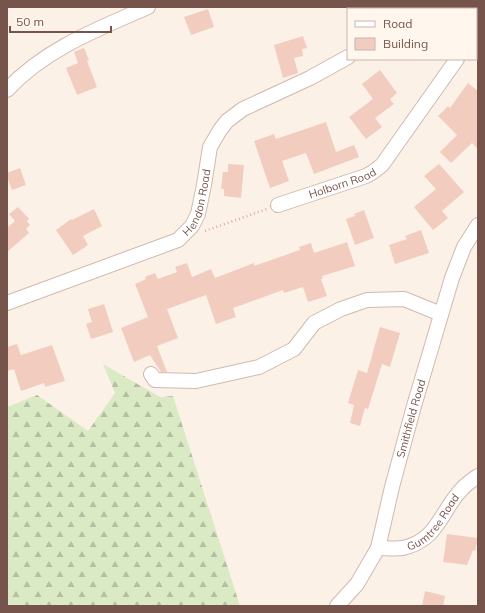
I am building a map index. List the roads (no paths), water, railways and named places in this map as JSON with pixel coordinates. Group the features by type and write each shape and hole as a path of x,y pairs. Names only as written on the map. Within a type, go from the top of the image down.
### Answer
{"street":[{"path":"7,90 19,77 47,56 92,32 148,7"},
{"name":"Hendon Road","path":"7,302 178,240 192,226 198,214 210,147 227,121 243,109 310,78 347,58"},
{"name":"Holborn Road","path":"278,205 359,179 373,172 382,165 456,60"},
{"name":"Smithfield Road","path":"337,606 357,584 378,548 392,487 441,314 459,258 478,225"},
{"path":"151,374 155,380 196,381 259,368 294,349 314,323 341,309 367,300 404,300 441,314"},
{"name":"Gumtree Road","path":"378,548 404,548 427,536 438,525 460,490 478,476"}]}
